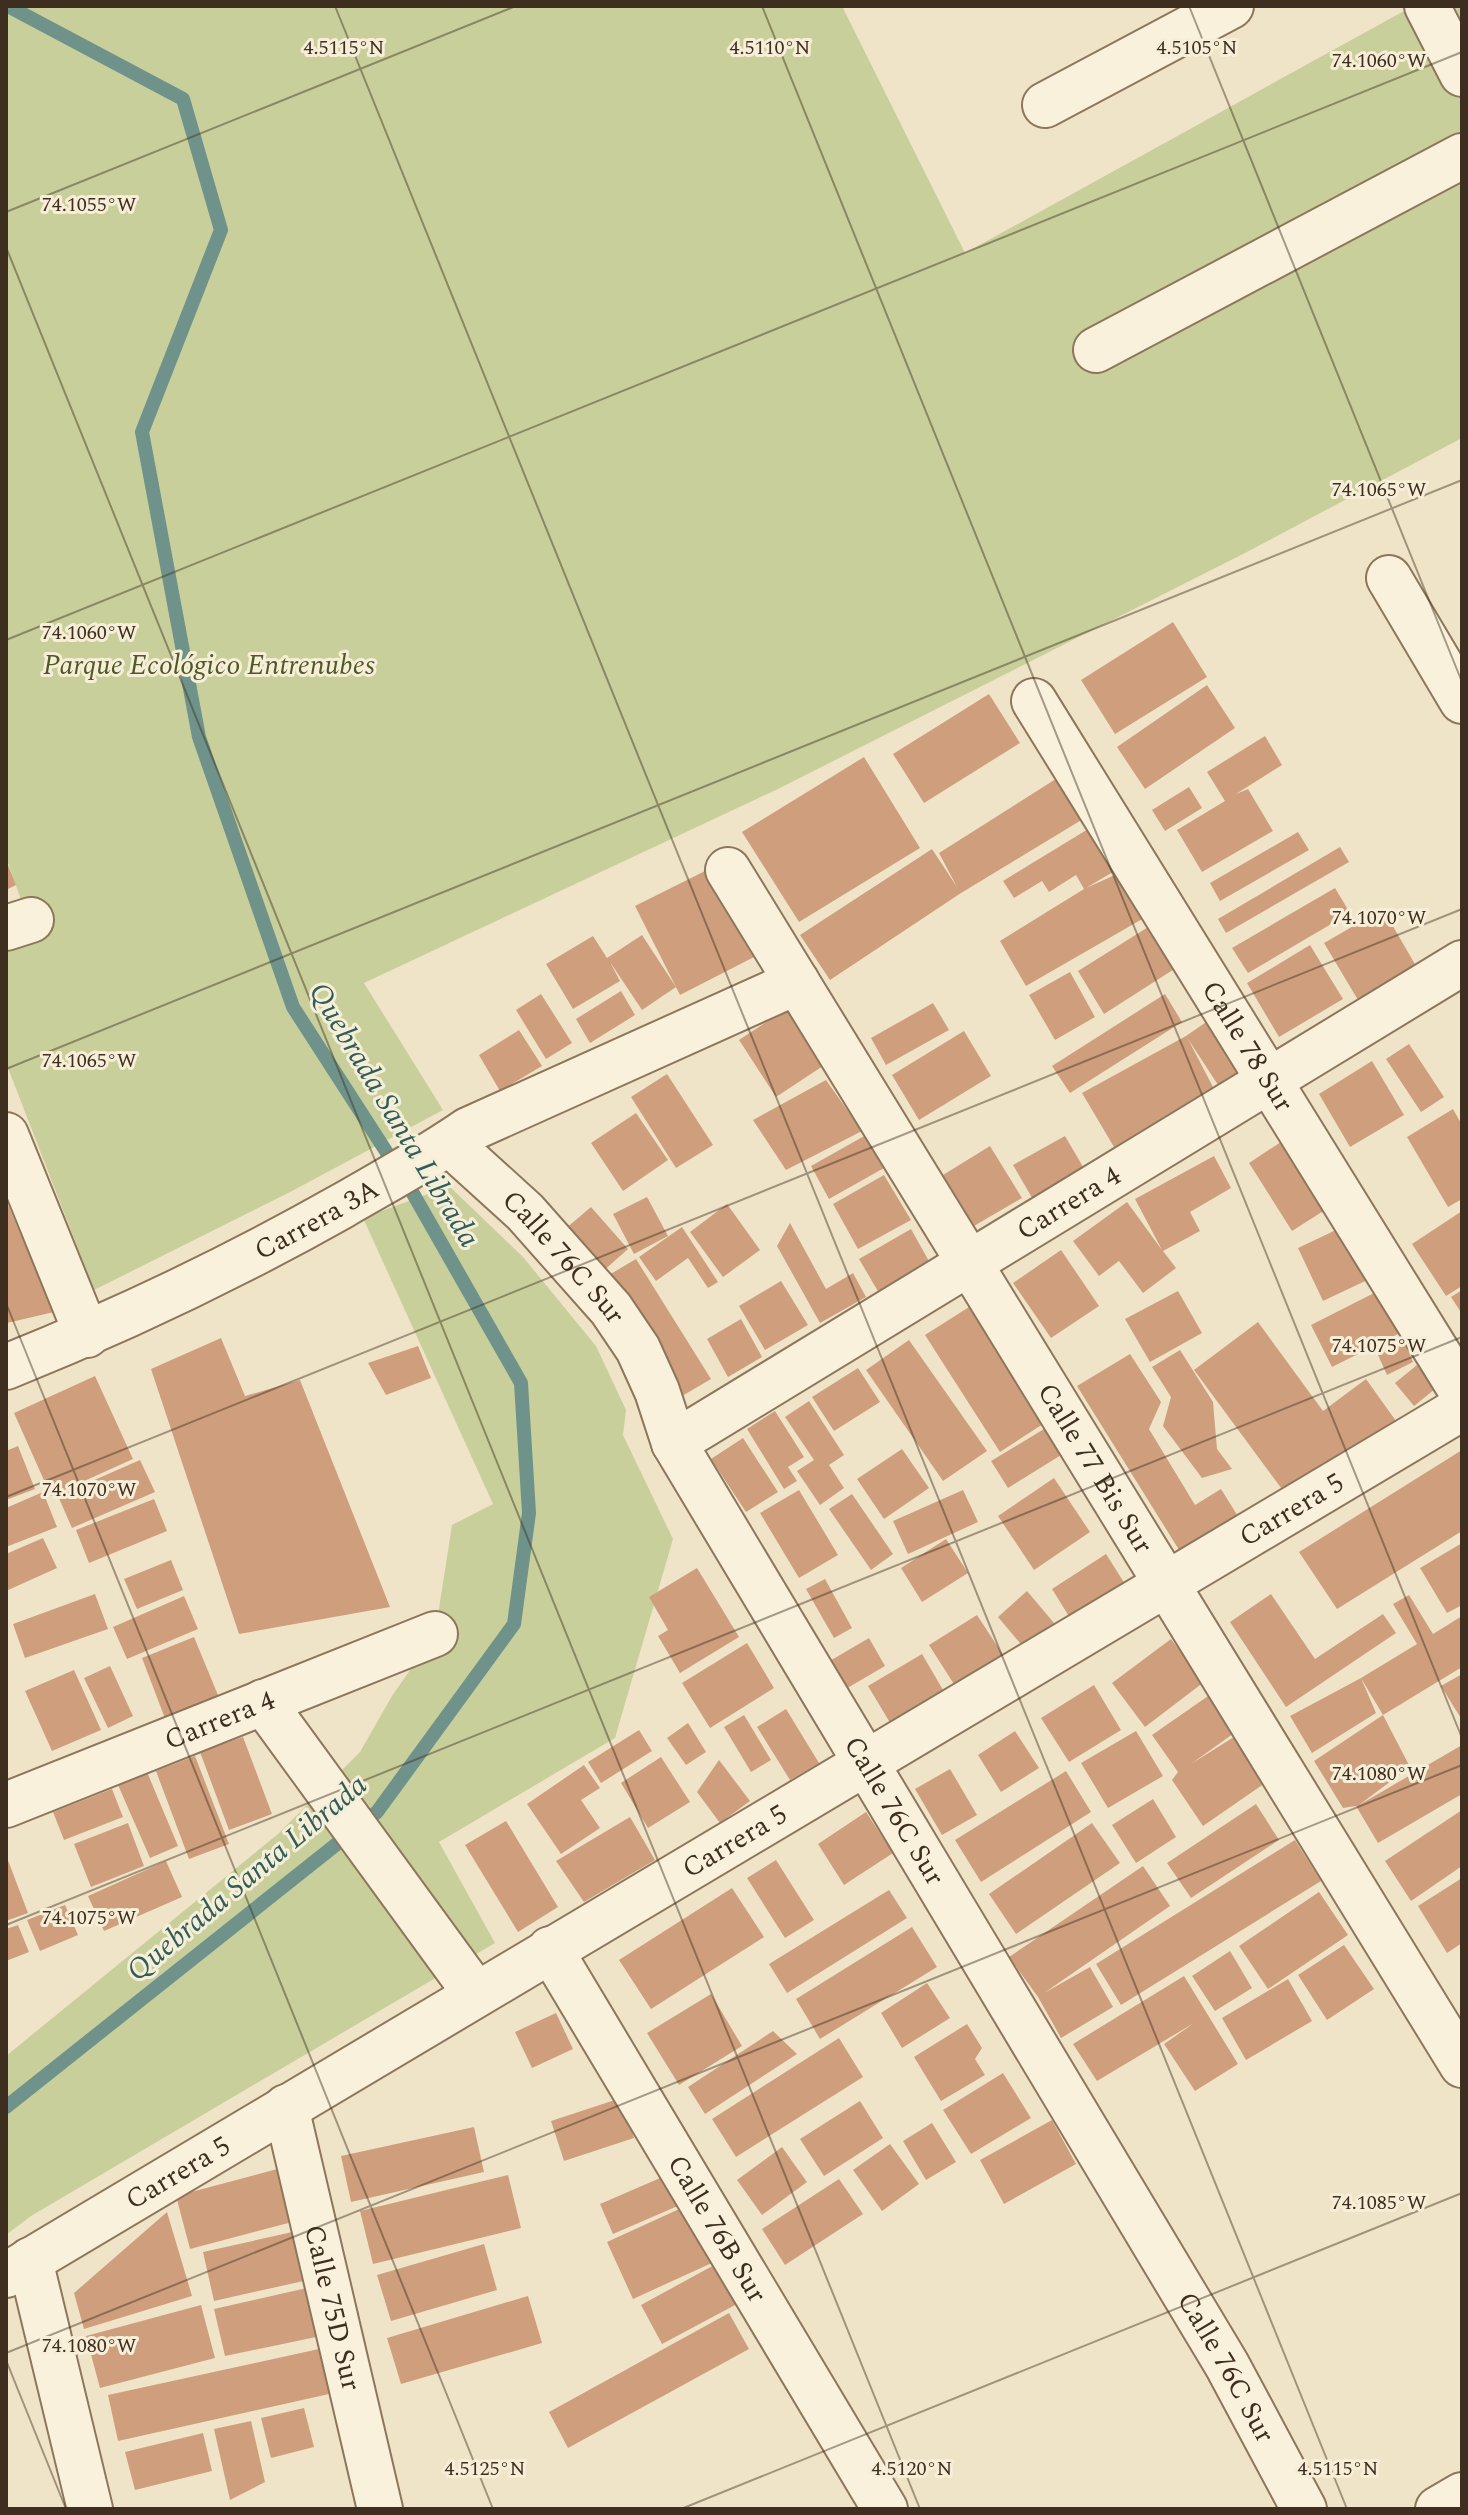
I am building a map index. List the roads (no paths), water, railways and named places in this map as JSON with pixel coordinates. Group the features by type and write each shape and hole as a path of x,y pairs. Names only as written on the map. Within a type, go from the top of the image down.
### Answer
{"street":[{"path":"1045,105 1231,6"},
{"path":"1427,6 1462,74"},
{"path":"1096,350 1462,156"},
{"path":"1389,578 1462,701"},
{"name":"Calle 78 Sur","path":"1034,701 1462,1392"},
{"name":"Calle 77 Bis Sur","path":"728,870 1462,2065"},
{"name":"Carrera 4","path":"674,1443 1462,963"},
{"name":"Carrera 3A","path":"6,1367 87,1335 292,1234 468,1130 797,982"},
{"path":"6,1135 87,1335"},
{"name":"Calle 76C Sur","path":"438,1150 525,1212 611,1309 638,1349 657,1391 674,1443 1227,2365 1304,2509"},
{"name":"Carrera 5","path":"18,2267 1462,1408"},
{"name":"Carrera 4","path":"6,1805 435,1634"},
{"path":"263,1702 476,1994"},
{"name":"Calle 76B Sur","path":"550,1949 885,2509"},
{"name":"Calle 75D Sur","path":"286,2107 380,2509"},
{"path":"18,2267 90,2509"},
{"path":"1438,2509 1462,2495"}],"waterway":[{"name":"Quebrada Santa Librada","path":"6,2107 377,1812 514,1624 529,1513 521,1383 411,1190 293,1007 199,737 142,432 221,230 183,99 8,6"}],"park label":[{"name":"Parque Ecológico Entrenubes","path":"209,665"}]}
